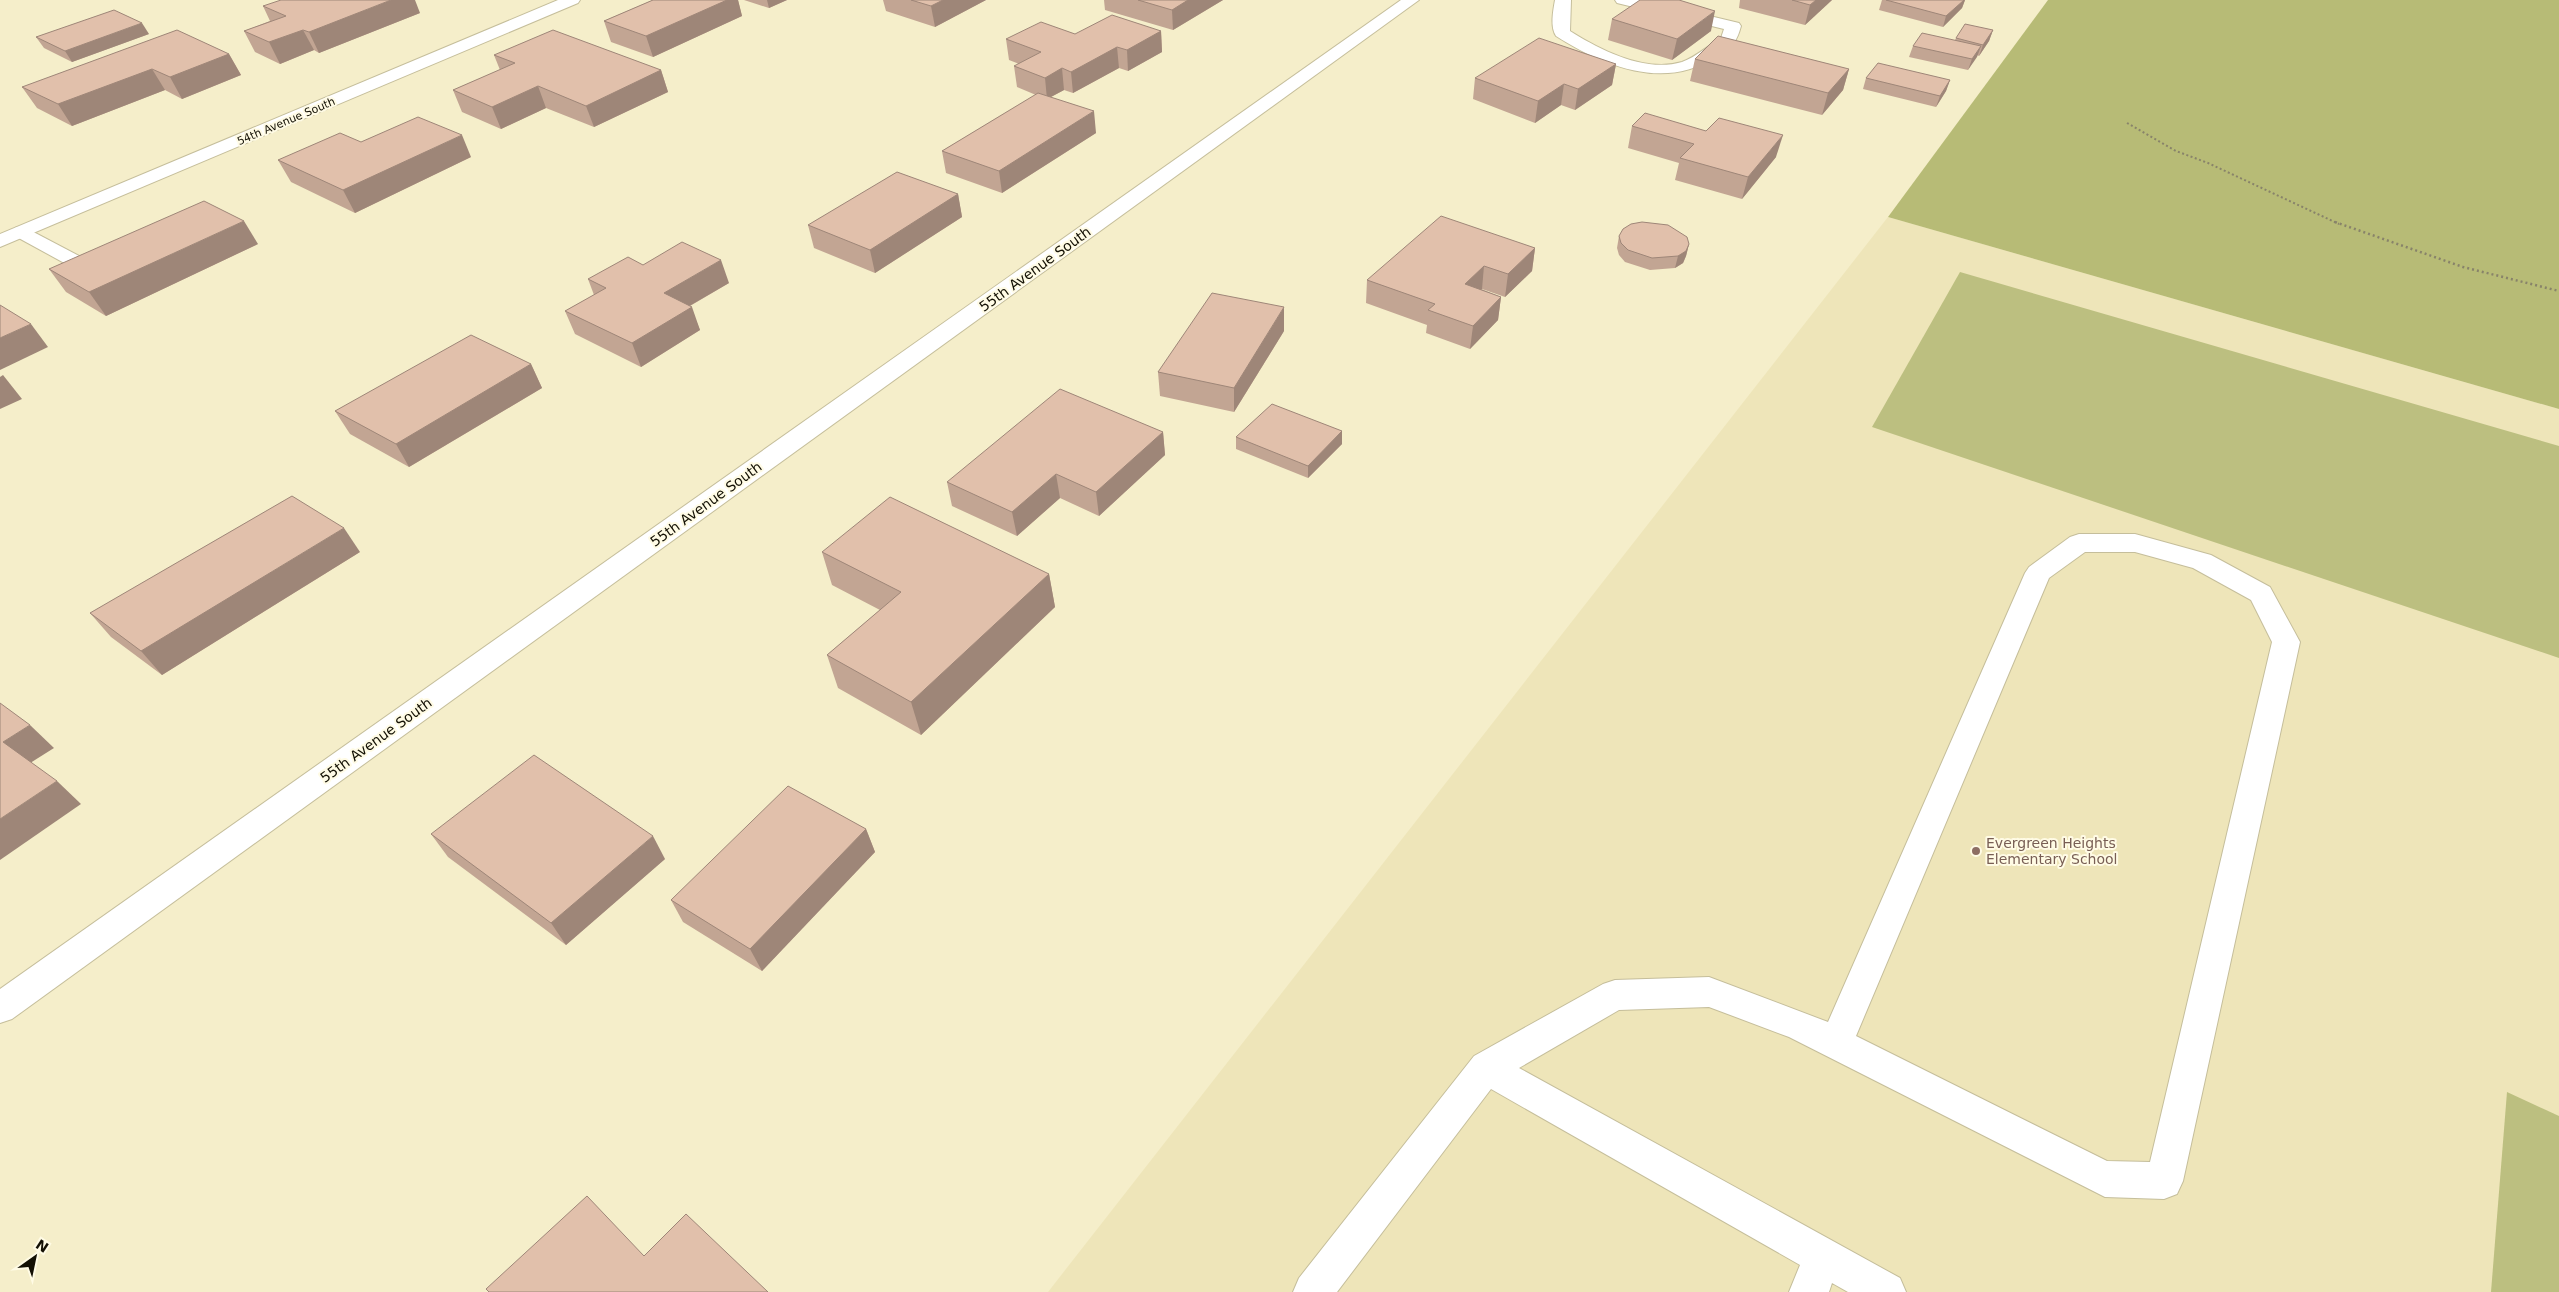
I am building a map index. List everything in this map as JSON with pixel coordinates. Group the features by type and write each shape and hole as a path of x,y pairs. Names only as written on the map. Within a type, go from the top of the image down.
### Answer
{"street":[{"name":"54th Avenue South","path":"0,241 572,0"},
{"name":"55th Avenue South","path":"0,1008 1411,0"},
{"path":"1563,0 1561,13 1562,33 1585,48 1650,68 1684,67 1729,40 1733,26 1623,0"},
{"path":"1688,0 1694,0"},
{"path":"22,232 95,272"},
{"path":"1313,1292 1486,1068 1615,995 1709,992 1801,1026 2105,1179 2164,1181 2286,642 2261,594 2202,561 2134,543 2079,543 2038,573 1836,1043"},
{"path":"1486,1068 1886,1292"},
{"path":"1809,1292 1822,1256"}],"path":[{"path":"2127,124 2176,151 2208,163 2323,218 2463,268 2559,291"}],"shaded area":[{"name":"Evergreen Heights Elementary School","path":"1888,217 2559,409 2559,1292 1048,1292"}],"green space":[{"path":"2048,0 2559,0 2559,409 1888,217"},
{"path":"1960,272 2559,446 2559,658 1872,427"},
{"path":"2507,1092 2559,1116 2559,1292 2491,1292"}],"building":[{"path":"281,0 391,0 309,32 303,30 269,42 244,31 286,16 263,6"},
{"path":"653,0 727,0 646,36 604,21"},
{"path":"911,0 943,0 931,6"},
{"path":"1138,0 1188,0 1172,10"},
{"path":"1640,0 1679,0 1715,11 1677,39 1612,19"},
{"path":"1792,0 1816,0 1810,5"},
{"path":"1886,0 1964,0 1946,16"},
{"path":"114,10 142,23 65,51 36,37"},
{"path":"1112,15 1161,31 1127,50 1117,47 1071,72 1062,68 1045,78 1014,66 1041,52 1006,39 1041,22 1075,34"},
{"path":"1965,24 1993,30 1983,45 1956,38"},
{"path":"177,30 229,54 170,77 152,69 58,104 22,87"},
{"path":"553,30 661,70 586,106 538,86 492,107 453,90 515,63 494,55"},
{"path":"1922,33 1981,46 1972,59 1913,46"},
{"path":"1718,36 1849,69 1828,93 1695,59"},
{"path":"1539,38 1616,64 1578,89 1564,84 1538,101 1475,78"},
{"path":"1878,63 1950,80 1940,96 1866,78"},
{"path":"1038,93 1094,111 999,171 942,151"},
{"path":"1645,113 1706,131 1719,118 1783,135 1748,177 1680,158 1694,144 1632,126"},
{"path":"418,117 462,135 343,190 278,160 340,133 361,142"},
{"path":"897,172 958,194 870,250 808,225"},
{"path":"204,201 244,221 89,292 49,269"},
{"path":"1441,216 1535,248 1508,274 1484,266 1465,284 1501,297 1473,326 1428,310 1435,304 1367,280"},
{"path":"1642,222 1668,225 1687,237 1689,244 1686,251 1678,256 1652,258 1628,250 1621,243 1619,236 1623,229 1631,224"},
{"path":"682,242 721,260 664,293 692,307 632,343 565,311 606,288 588,279 628,257 643,265"},
{"path":"1212,293 1284,307 1234,388 1158,372"},
{"path":"0,305 31,324 0,338"},
{"path":"471,335 531,364 396,444 335,411"},
{"path":"1060,389 1163,432 1096,492 1056,474 1012,512 947,482"},
{"path":"1272,404 1342,431 1308,466 1236,437"},
{"path":"292,496 344,528 141,651 90,613"},
{"path":"890,497 1049,574 911,702 827,655 901,592 822,552"},
{"path":"0,703 30,725 3,742 57,781 0,819"},
{"path":"534,755 653,836 551,923 431,834"},
{"path":"788,786 866,829 750,949 671,900"},
{"path":"587,1196 644,1256 686,1214 768,1292 489,1292 486,1289"}],"place":[{"name":"Evergreen Heights Elementary School","path":"1976,851"}]}
